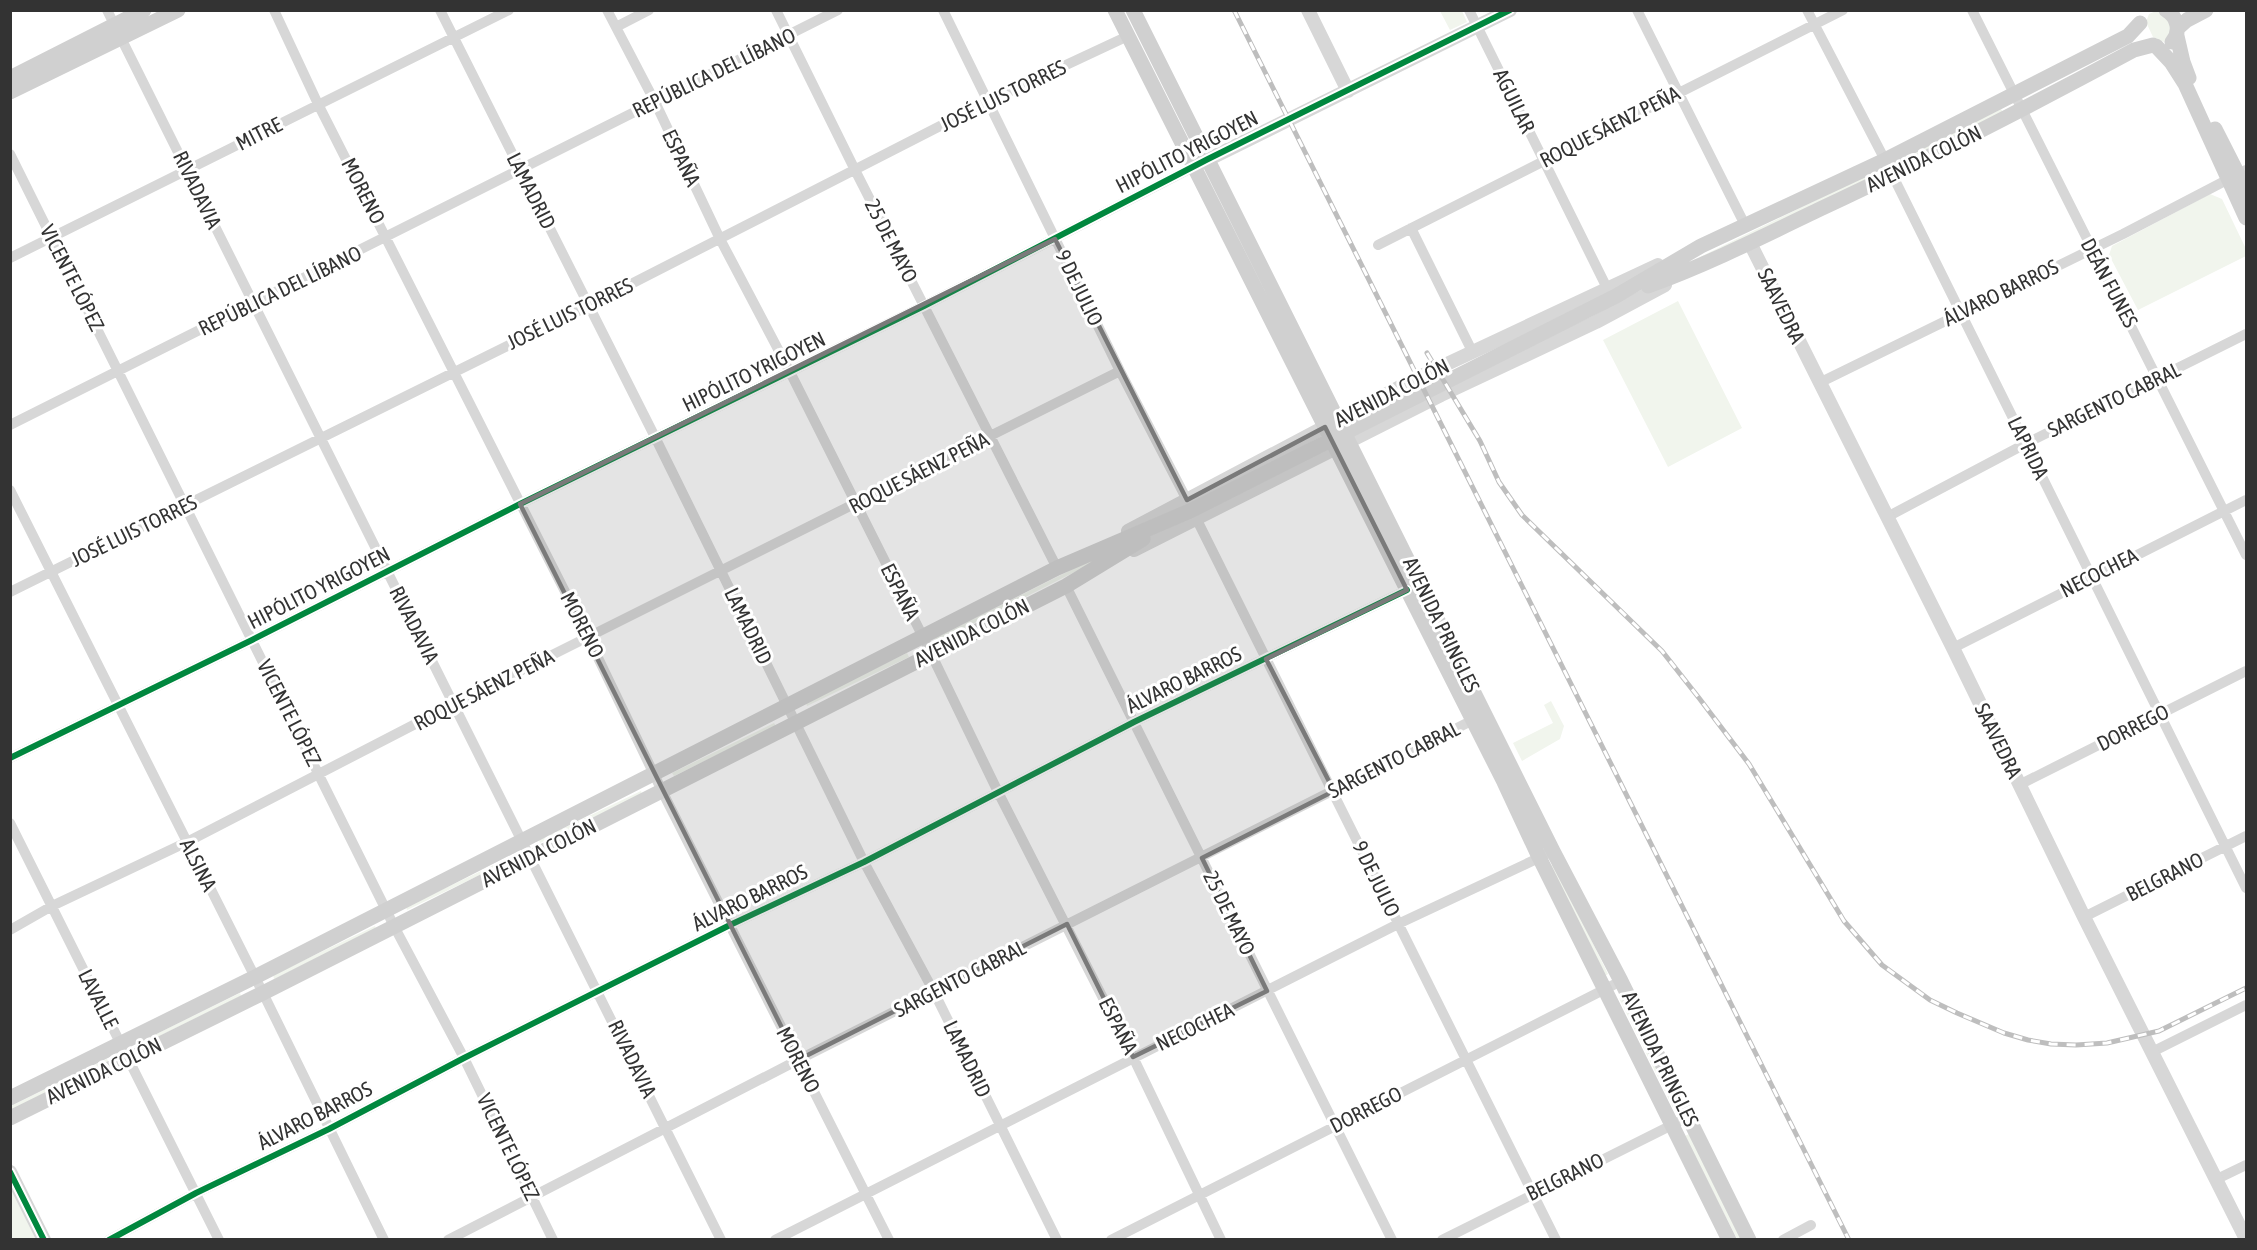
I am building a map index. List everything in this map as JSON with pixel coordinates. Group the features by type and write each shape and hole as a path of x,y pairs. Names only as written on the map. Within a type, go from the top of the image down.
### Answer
{"main road":[{"path":"10,92 118,32 144,10"},
{"path":"10,78 118,32 178,10"},
{"name":"AVENIDA PRINGLES","path":"1115,10 1202,162"},
{"name":"AVENIDA PRINGLES","path":"1133,10 1202,162 1332,424 1621,981 1749,1239"},
{"path":"2178,32 2187,20 2206,10"},
{"path":"2169,11 2176,19 2186,71 2237,174 2247,218"},
{"path":"2140,16 2147,39 2171,62 2247,190"},
{"name":"AVENIDA COLÓN","path":"10,1118 263,993 1066,586 1192,510 1612,292 1701,246 1885,160 2128,36 2140,16"},
{"name":"AVENIDA COLÓN","path":"1612,292 1694,270 1891,176 2134,50 2154,45 2168,45 2178,32"},
{"name":"AVENIDA PRINGLES","path":"1343,445 1407,590 1729,1239"},
{"name":"AVENIDA COLÓN","path":"10,1098 255,977 922,635 1057,568 1192,510"}],"street":[{"name":"RIVADAVIA","path":"107,10 722,1239"},
{"name":"MORENO","path":"274,10 318,104 889,1239"},
{"name":"LAMADRID","path":"440,10 656,439 864,862 934,992 1057,1239"},
{"name":"MITRE","path":"10,258 508,10"},
{"name":"ESPAÑA","path":"607,10 655,102 720,239 790,372 922,635 999,794 1067,924 1221,1239"},
{"path":"616,27 649,10"},
{"name":"25 DE MAYO","path":"776,10 1057,568"},
{"name":"REPÚBLICA DEL LÍBANO","path":"10,425 838,10"},
{"name":"9 DE JULIO","path":"943,10 1120,371 1334,791 1556,1239"},
{"path":"1308,10 1348,91"},
{"name":"AGUILAR","path":"1469,10 1543,161 1612,292"},
{"name":"HIPÓLITO YRIGOYEN","path":"10,758 924,306 1202,162 1510,10"},
{"path":"1636,10 1745,225"},
{"name":"LAPRIDA","path":"1807,10 2027,443 2091,577 2247,888"},
{"name":"ROQUE SÁENZ PEÑA","path":"1378,245 1843,10"},
{"name":"DEÁN FUNES","path":"1972,10 2247,555"},
{"name":"JOSÉ LUIS TORRES","path":"10,592 588,306 989,101 1128,36"},
{"name":"VICENTE LÓPEZ","path":"10,154 394,926 464,1059 553,1239"},
{"name":"ÁLVARO BARROS","path":"1819,383 2092,249 2237,174"},
{"path":"1411,228 1473,353"},
{"name":"SAAVEDRA","path":"1750,243 1953,648 2084,917 2247,1239"},
{"name":"AVENIDA COLÓN","path":"1192,510 1343,445 1441,394 1596,322 1694,270"},
{"name":"AVENIDA COLÓN","path":"1192,510 1332,424 1417,378 1612,292"},
{"name":"SARGENTO CABRAL","path":"1887,517 2027,443 2247,334"},
{"name":"ROQUE SÁENZ PEÑA","path":"10,930 52,906 187,842 454,704 1120,371"},
{"name":"ALSINA","path":"10,490 384,1239"},
{"name":"NECOCHEA","path":"1953,648 2247,500"},
{"name":"25 DE MAYO","path":"1066,586 1392,1239"},
{"name":"ÁLVARO BARROS","path":"109,1239 730,925 864,862 999,794 1134,722 1407,590"},
{"name":"DORREGO","path":"2019,785 2247,671"},
{"name":"SARGENTO CABRAL","path":"448,1239 1473,720"},
{"name":"LAVALLE","path":"10,823 219,1239"},
{"name":"BELGRANO","path":"2084,917 2247,836"},
{"name":"NECOCHEA","path":"775,1239 1398,924 1553,851"},
{"name":"DORREGO","path":"1111,1239 1621,981"},
{"path":"2152,1052 2247,1005"},
{"name":"BELGRANO","path":"1442,1239 1688,1117"},
{"path":"2217,1179 2247,1165"},
{"path":"10,1172 45,1239"},
{"path":"1783,1239 1811,1225"}],"highlighted area":[{"path":"1055,239 1187,500 1325,427 1337,448 1407,590 1266,659 1334,791 1202,858 1267,991 1133,1057 1067,924 798,1060 520,504"}],"shaded area":[{"path":"1440,11 1462,11 1467,22 1450,30"},
{"path":"2156,11 2164,13 2172,28 2168,40 2164,42 2153,37 2146,22 2149,14"},
{"path":"2001,109 2003,112 1901,162 1899,159"},
{"path":"1871,173 1873,176 1701,261 1700,257"},
{"path":"2210,194 2222,199 2246,249 2246,256 2138,310 2109,255 2112,246"},
{"path":"1678,301 1742,428 1668,467 1603,340"},
{"path":"1103,554 1104,557 937,642 935,638"},
{"path":"907,653 909,657 807,706 806,703"},
{"path":"1551,701 1564,726 1560,739 1522,761 1513,743 1553,723 1544,705"},
{"path":"774,723 776,726 674,776 672,773"},
{"path":"641,791 642,794 540,843 539,840"},
{"path":"508,858 509,861 407,910 406,907"},
{"path":"1554,864 1608,974 1605,976 1550,866"},
{"path":"375,926 376,929 274,979 273,975"},
{"path":"240,993 241,996 139,1046 138,1043"},
{"path":"1622,997 1676,1107 1673,1108 1619,998"},
{"path":"107,1059 109,1063 11,1110 11,1106"},
{"path":"1689,1134 1741,1239 1737,1239 1685,1136"},
{"path":"11,1182 39,1239 11,1239"}],"railway":[{"path":"1234,10 1849,1240"},
{"path":"1427,353 1480,441 1499,482 1522,515 1662,651 1749,764 1844,921 1882,965 1930,1000 1957,1013 2004,1033 2051,1044 2107,1043 2159,1031 2246,988"}],"cycle path":[{"path":"10,758 924,306 1208,159 1510,10"},
{"path":"109,1240 196,1193 329,1129 464,1058 730,925 864,862 1134,722 1407,590"},
{"path":"10,1172 44,1240"}]}
